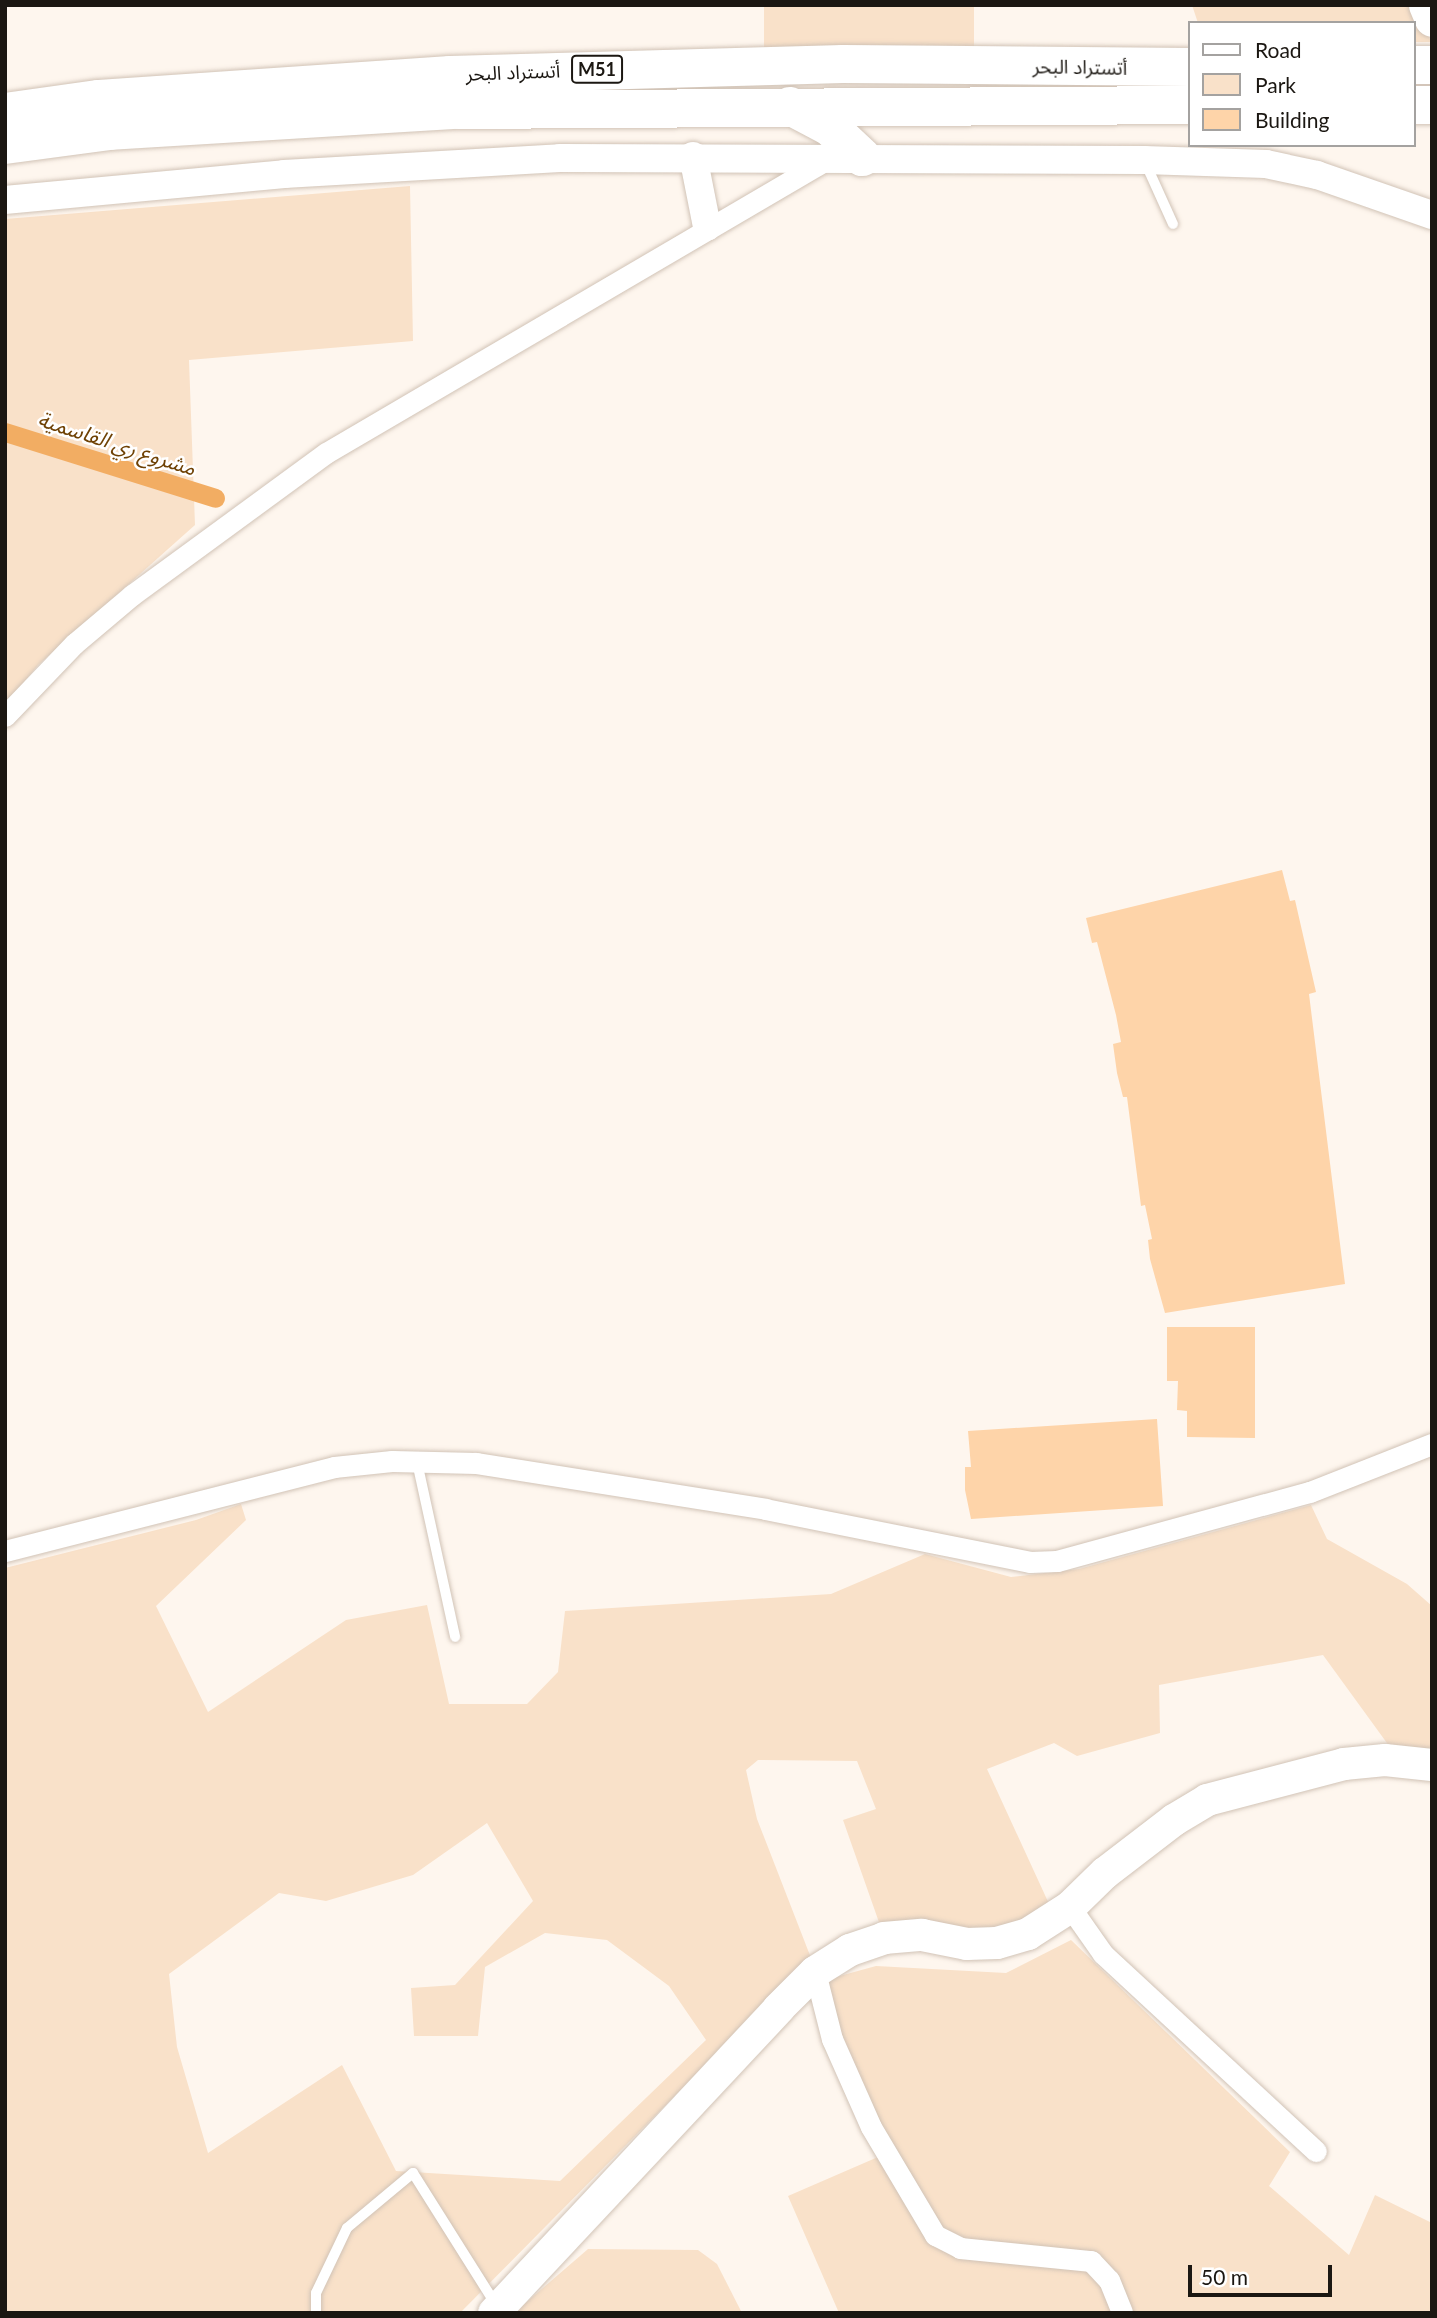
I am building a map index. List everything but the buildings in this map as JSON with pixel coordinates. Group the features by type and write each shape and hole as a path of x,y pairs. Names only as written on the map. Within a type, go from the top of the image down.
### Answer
{"highway":[{"name":"أتستراد البحر","path":"5,112 99,99 490,73 844,64 1188,67"},
{"name":"أتستراد البحر","path":"5,145 110,131 458,110 1188,105"},
{"path":"789,106 830,127 845,157"}],"main road":[{"path":"1426,5 1432,19"},
{"path":"496,2310 815,1972 850,1950 884,1938 922,1936 967,1944 997,1943 1028,1934 1070,1907 1105,1872 1174,1820 1227,1792 1345,1764 1385,1760 1432,1765"}],"street":[{"path":"693,156 707,227"},
{"path":"5,201 414,165 693,156 845,157 1266,164 1317,175 1432,215"},
{"path":"5,716 74,644 132,595 283,484 385,417 707,227 845,157"},
{"path":"5,1551 334,1467 417,1462 477,1463 683,1495 1030,1562 1057,1560 1274,1503 1432,1444"},
{"path":"1070,1907 1102,1954 1317,2151"},
{"path":"815,1972 832,2039 870,2127 935,2235 960,2248 1091,2261 1108,2280 1122,2313"}],"lane":[{"path":"1144,160 1148,178 1173,224"},
{"path":"417,1462 456,1637"},
{"path":"316,2313 316,2294 347,2228 413,2173 496,2310"}],"green space":[{"path":"764,5 974,5 974,54 764,54"},
{"path":"1192,5 1417,5 1431,42 1416,42 1416,21 1197,21"},
{"path":"410,186 413,341 189,360 195,525 38,665 5,705 5,219"},
{"path":"241,1504 246,1520 156,1606 208,1712 346,1620 427,1605 449,1704 527,1704 558,1672 565,1611 831,1594 925,1554 1011,1577 1079,1569 1311,1505 1327,1539 1407,1584 1432,1606 1432,1758 1392,1750 1323,1655 1159,1685 1160,1733 1077,1756 1054,1743 987,1769 1050,1906 1009,1932 881,1928 843,1820 876,1809 857,1761 758,1760 746,1770 757,1819 811,1958 460,2313 5,2313 5,1568 196,1520","holes":["487,1823 533,1901 455,1985 411,1988 414,2036 478,2036 485,1967 545,1933 607,1940 669,1986 706,2040 560,2181 396,2171 342,2065 208,2153 177,2047 169,1974 279,1893 326,1901 413,1875"]},
{"path":"1071,1940 1290,2152 1269,2186 1349,2255 1375,2195 1432,2223 1432,2313 839,2313 788,2196 878,2157 836,2032 825,1980 876,1966 1006,1973"},
{"path":"588,2249 698,2250 717,2264 742,2313 514,2313"}],"waterway":[{"name":"مشروع ري القاسمية","path":"5,432 215,498"}]}
